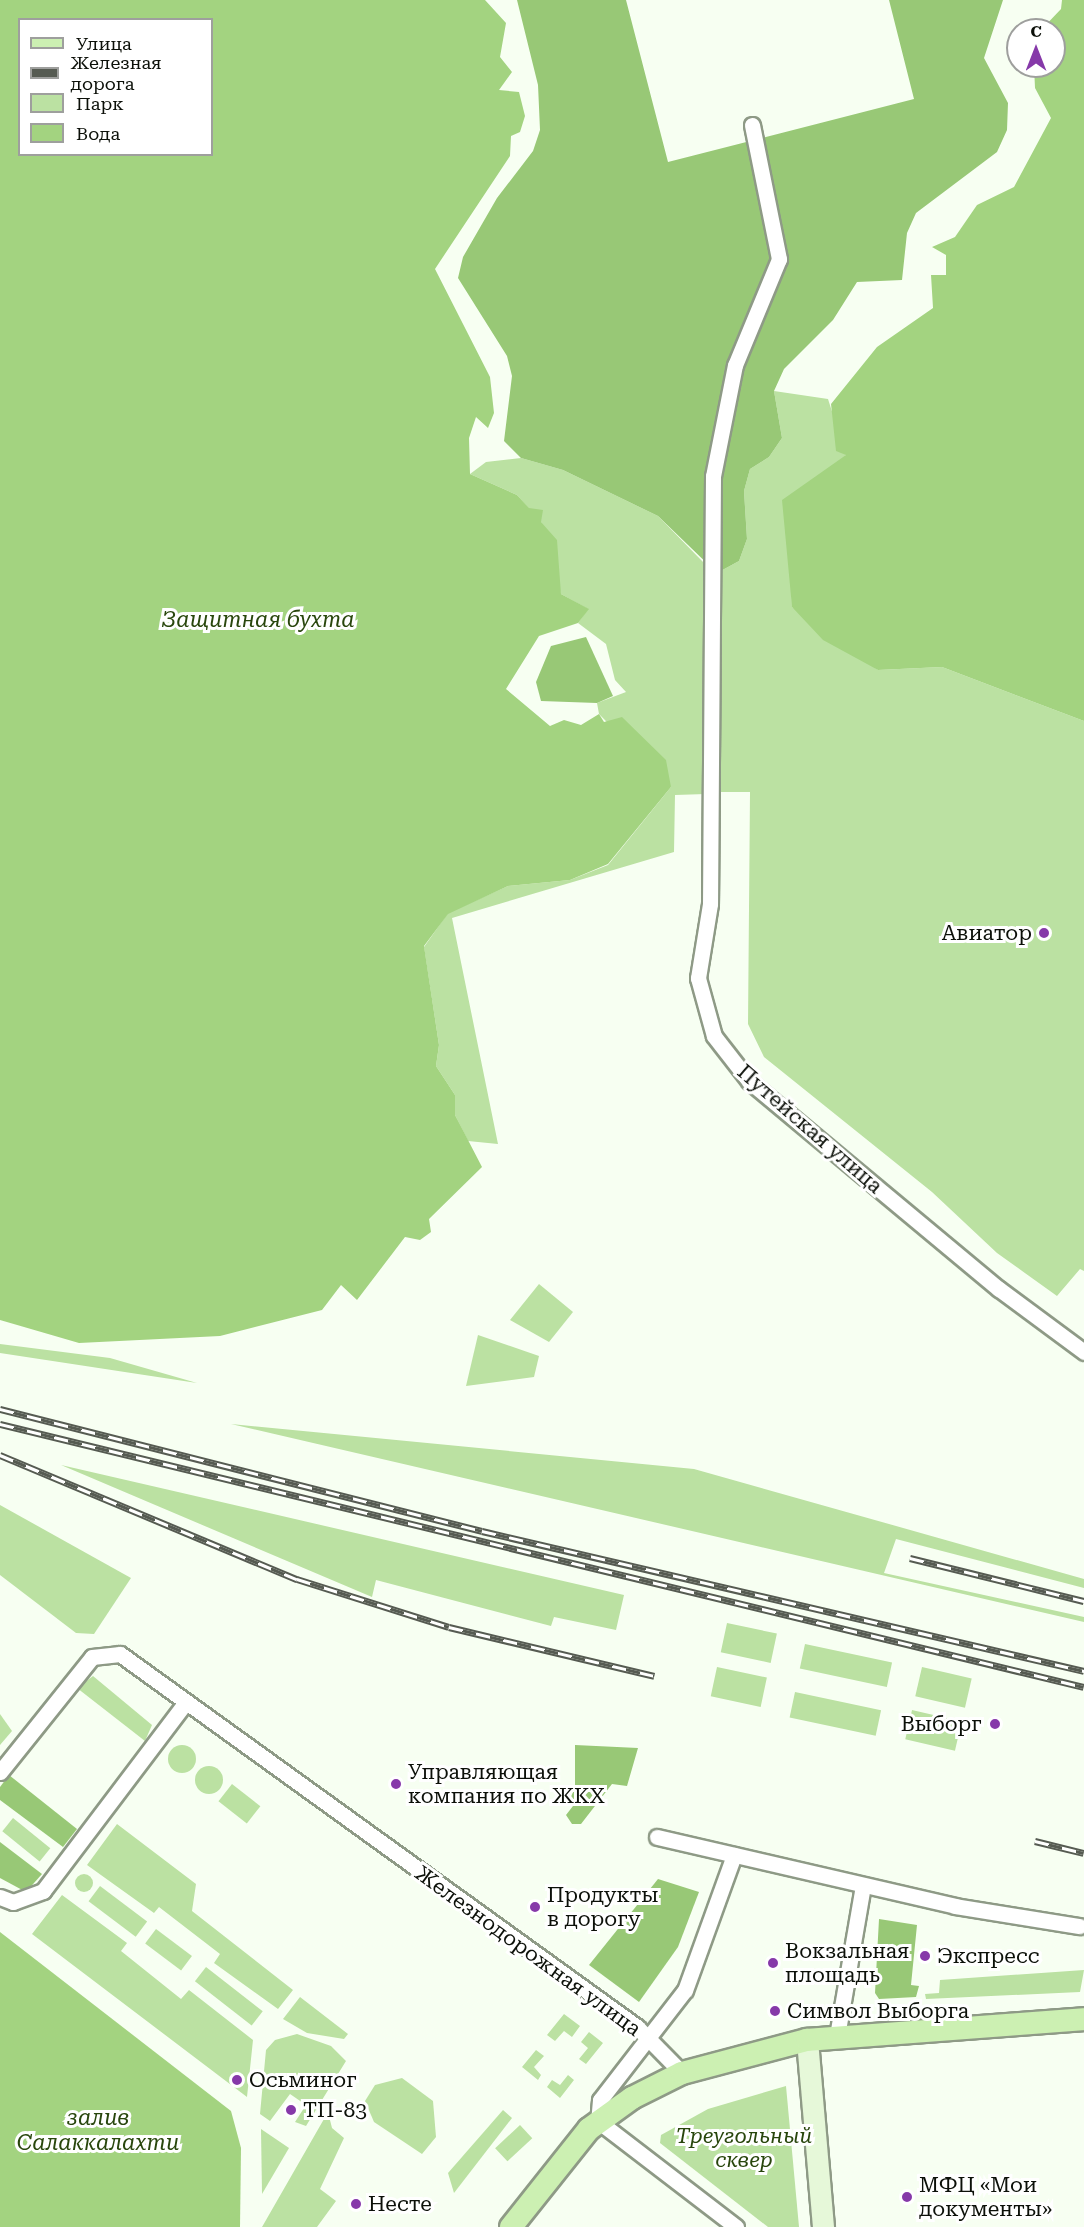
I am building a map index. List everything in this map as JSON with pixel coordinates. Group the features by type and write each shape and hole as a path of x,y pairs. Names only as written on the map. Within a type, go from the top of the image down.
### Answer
{"main road":[{"path":"511,2227 598,2121 682,2073 807,2040 1084,2019"}],"street":[{"name":"Путейская улица","path":"752,125 779,259 735,365 713,476 710,904 698,978 714,1036 749,1081 999,1289 1084,1352"},
{"name":"Железнодорожная улица","path":"0,1772 92,1657 120,1654 649,2038 682,2073"},
{"path":"0,1896 13,1902 43,1892 185,1703"},
{"path":"657,1837 863,1886 1079,1926"},
{"path":"734,1855 689,1980 649,2038 600,2100 598,2121 736,2227"},
{"path":"837,2036 863,1886"},
{"path":"807,2040 823,2227"}],"green space":[{"path":"774,391 828,399 846,455 791,562 792,607 878,670 942,667 1084,721 1084,1271 1080,1269 1057,1296 997,1253 932,1192 764,1057 748,1024 750,792 717,792 717,573 739,561 747,539 744,491 750,469 769,457 782,438"},
{"path":"521,458 563,470 658,516 704,563 706,794 675,795 674,852 452,918 498,1144 468,1141 455,1115 455,1095 436,1066 439,1045 424,947 448,913 508,886 570,880 608,865 671,787 599,714 597,703 626,692 615,680 606,644 578,623 588,609 561,594 541,522 517,495 470,474 486,462"},
{"path":"539,1284 573,1312 549,1342 510,1320"},
{"path":"478,1335 539,1356 534,1377 466,1386"},
{"path":"0,1344 110,1358 197,1383 0,1353"},
{"path":"231,1424 694,1469 1084,1579 1084,1588 896,1539 884,1573 1084,1617 1084,1622"},
{"path":"61,1465 624,1595 616,1630 554,1617 551,1626 376,1580 372,1597"},
{"path":"0,1505 131,1578 94,1634 76,1633 0,1575"},
{"path":"727,1623 777,1634 771,1663 721,1652"},
{"path":"805,1644 892,1663 887,1687 800,1668"},
{"path":"717,1667 767,1678 761,1707 711,1696"},
{"path":"922,1667 972,1678 965,1708 915,1696"},
{"path":"93,1676 152,1725 145,1741 77,1688"},
{"path":"795,1692 881,1710 876,1736 790,1717"},
{"path":"912,1710 962,1721 955,1751 905,1739"},
{"path":"0,1714 12,1731 0,1745"},
{"path":"182,1745 192,1749 196,1759 192,1769 182,1773 172,1769 168,1759 172,1749"},
{"path":"209,1766 219,1770 223,1780 219,1790 209,1794 199,1790 195,1780 199,1770"},
{"path":"232,1784 260,1806 247,1824 218,1801"},
{"path":"13,1818 50,1848 40,1861 2,1831"},
{"path":"117,1824 196,1884 192,1911 293,1990 278,2009 214,1963 220,1954 159,1907 154,1913 87,1865"},
{"path":"80,1874 88,1874 93,1879 91,1890 80,1892 75,1887 75,1879"},
{"path":"100,1886 147,1922 136,1937 89,1901"},
{"path":"62,1895 127,1943 121,1951 181,1999 189,1990 253,2040 247,2097 32,1934"},
{"path":"156,1929 192,1956 181,1970 145,1943"},
{"path":"206,1967 263,2011 252,2026 195,1981"},
{"path":"1084,1970 1080,1992 926,1999 925,1994 939,1993 940,1980"},
{"path":"300,1997 348,2034 344,2039 307,2033 283,2019"},
{"path":"564,2014 580,2026 572,2037 564,2031 555,2041 547,2035"},
{"path":"589,2032 603,2043 586,2064 579,2059 588,2048 581,2042"},
{"path":"297,2034 331,2046 346,2061 306,2126 295,2122 306,2105 290,2094 270,2121 260,2114 266,2050 275,2040"},
{"path":"536,2050 544,2056 534,2067 541,2075 538,2080 522,2067"},
{"path":"568,2075 574,2080 560,2098 547,2087 552,2080 560,2085"},
{"path":"402,2078 433,2101 436,2137 422,2154 374,2122 365,2101 375,2085"},
{"name":"Треугольный сквер","path":"786,2086 799,2227 768,2227 660,2143 661,2135 708,2109"},
{"path":"503,2110 512,2118 454,2193 448,2173"},
{"path":"328,2112 332,2128 344,2138 320,2189 336,2201 317,2227 262,2227"},
{"path":"520,2125 532,2138 507,2161 495,2148"},
{"path":"261,2129 289,2148 262,2194"}],"shaded area":[{"path":"517,0 626,0 668,162 914,99 889,0 1003,0 984,58 1008,103 1007,130 997,152 916,213 907,233 902,280 857,282 833,320 784,369 774,391 782,438 769,457 750,469 744,491 747,539 739,561 717,573 658,516 563,470 521,458 504,441 512,376 507,356 458,278 463,257 497,198 533,151 540,130 538,85"},
{"path":"586,637 613,696 597,703 541,701 536,682 551,646"},
{"path":"575,1745 638,1748 627,1786 612,1784 581,1824 572,1824 566,1815 573,1806 569,1802 575,1787"},
{"path":"9,1775 77,1829 63,1847 0,1800 0,1787"},
{"path":"0,1842 42,1874 26,1892 0,1878"},
{"path":"658,1879 699,1892 678,1947 639,2002 589,1965"},
{"path":"879,1919 917,1925 911,1985 919,1986 916,1997 879,1999 875,1993"}],"water":[{"name":"Защитная бухта","path":"0,0 485,0 506,23 500,57 512,72 499,90 519,92 525,116 520,132 511,136 510,156 435,269 490,377 494,413 488,428 476,417 469,438 470,474 517,495 529,508 543,510 541,522 557,540 561,594 589,609 578,623 539,636 506,689 550,726 564,720 581,725 599,714 604,722 622,717 666,760 671,787 608,864 570,880 508,886 448,914 424,946 439,1045 436,1066 455,1095 455,1115 482,1167 429,1219 431,1232 420,1240 405,1237 357,1300 341,1285 322,1310 220,1336 79,1343 0,1320"},
{"path":"1062,0 1084,0 1084,721 942,667 878,670 823,640 792,607 782,500 846,455 836,451 831,404 877,347 933,308 931,275 946,275 946,255 932,247 955,237 977,205 1014,187 1051,118 1035,88 1035,78 1066,78 1066,18 1052,18 1061,9"},
{"name":"залив Салаккалахти","path":"0,1932 231,2111 241,2148 240,2227 0,2227"}],"railway":[{"path":"0,1409 482,1531 1084,1671"},
{"path":"0,1424 1084,1687"},
{"path":"0,1455 297,1579 449,1627 654,1676"},
{"path":"910,1558 1084,1601"},
{"path":"1035,1841 1084,1853"}],"place":[{"name":"Авиатор","path":"1044,933"},
{"name":"Выборг","path":"995,1724"},
{"name":"Управляющая компания по ЖКХ","path":"396,1784"},
{"name":"Продукты в дорогу","path":"535,1907"},
{"name":"Экспресс","path":"925,1956"},
{"name":"Вокзальная площадь","path":"773,1963"},
{"name":"Символ Выборга","path":"775,2011"},
{"name":"Осьминог","path":"237,2080"},
{"name":"ТП-83","path":"291,2110"},
{"name":"МФЦ «Мои документы»","path":"907,2197"},
{"name":"Несте","path":"356,2204"}]}
